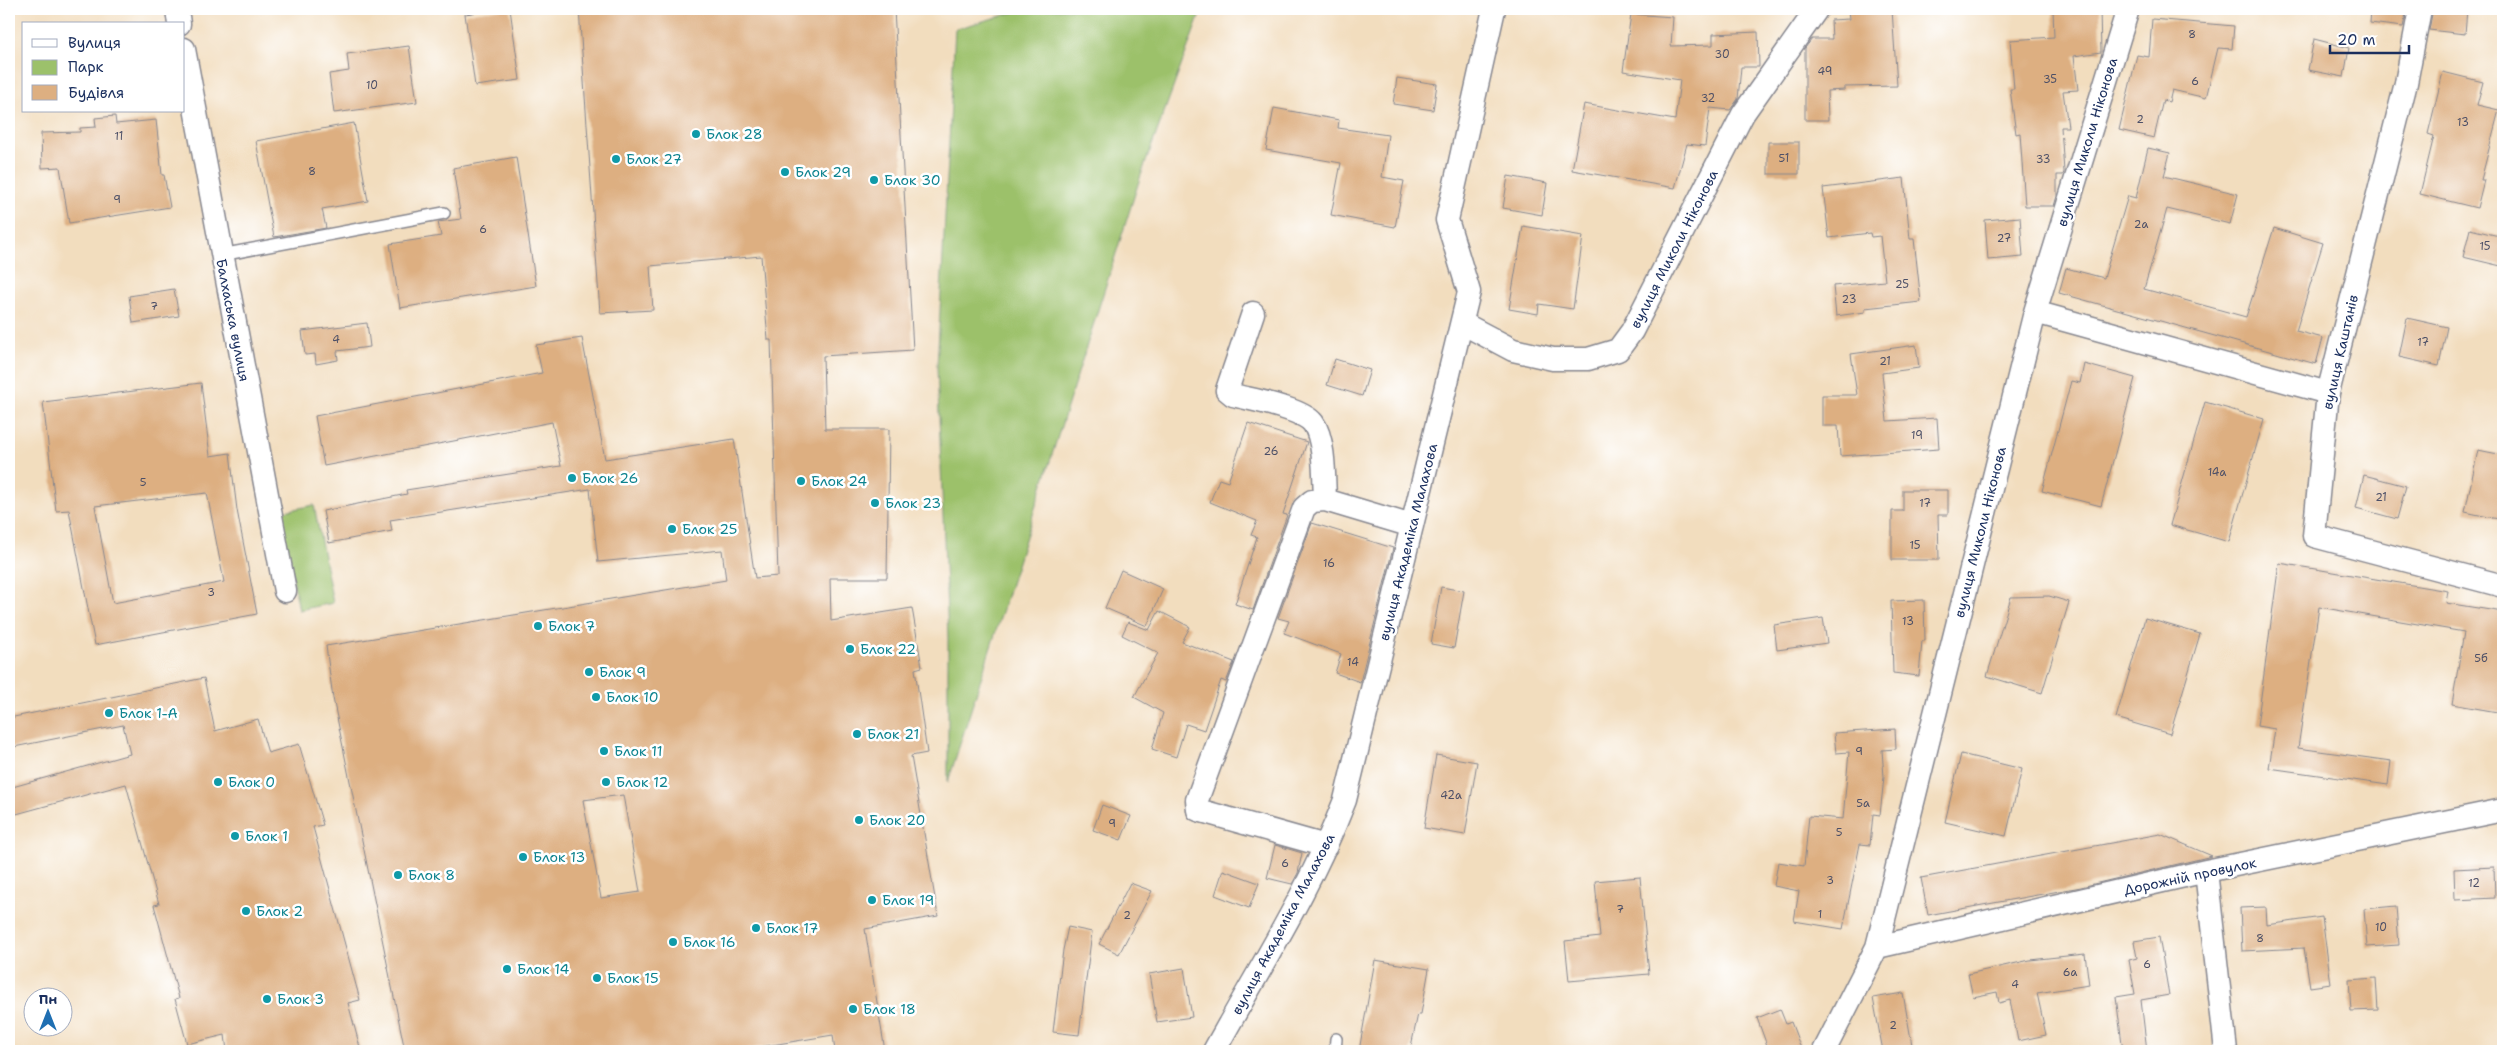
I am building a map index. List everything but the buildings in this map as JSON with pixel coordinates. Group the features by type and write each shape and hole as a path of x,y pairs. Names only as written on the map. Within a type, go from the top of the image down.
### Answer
{"street":[{"path":"176,9 179,22"},
{"name":"вулиця Академіка Малахова","path":"1214,1051 1326,846 1345,800 1469,292 1447,220 1494,9"},
{"name":"вулиця Миколи Ніконова","path":"1462,324 1513,350 1553,359 1588,359 1618,350 1632,330 1743,114 1817,9"},
{"name":"вулиця Миколи Ніконова","path":"1824,1051 1877,947 2035,312 2128,9"},
{"name":"вулиця Каштанів","path":"2420,9 2406,82 2328,393 2314,536 2503,586"},
{"name":"Балхаська вулиця","path":"185,55 285,591"},
{"path":"2035,312 2328,393"},
{"path":"1253,313 1227,390 1233,395 1296,412 1312,422 1318,433 1325,500"},
{"path":"1326,846 1198,810 1196,807 1197,800 1304,508 1312,501 1325,500 1412,526"},
{"name":"Дорожній провулок","path":"1877,947 2206,871 2503,810"},
{"path":"2206,871 2226,1051"}],"lane":[{"path":"221,255 444,213"},
{"path":"1335,1051 1336,1039"}],"green space":[{"path":"1026,9 1202,9 1140,178 948,782 948,638 937,367 955,29"},
{"path":"314,505 333,603 299,610 280,512"}],"place":[{"name":"Блок 28","path":"696,134"},
{"name":"Блок 27","path":"616,159"},
{"name":"Блок 29","path":"785,172"},
{"name":"Блок 30","path":"874,180"},
{"name":"Блок 26","path":"572,478"},
{"name":"Блок 24","path":"801,481"},
{"name":"Блок 23","path":"875,503"},
{"name":"Блок 25","path":"672,529"},
{"name":"Блок 7","path":"538,626"},
{"name":"Блок 22","path":"850,649"},
{"name":"Блок 9","path":"589,672"},
{"name":"Блок 10","path":"596,697"},
{"name":"Блок 1-А","path":"109,713"},
{"name":"Блок 21","path":"857,734"},
{"name":"Блок 11","path":"604,751"},
{"name":"Блок 0","path":"218,782"},
{"name":"Блок 12","path":"606,782"},
{"name":"Блок 20","path":"859,820"},
{"name":"Блок 1","path":"235,836"},
{"name":"Блок 13","path":"523,857"},
{"name":"Блок 8","path":"398,875"},
{"name":"Блок 19","path":"872,900"},
{"name":"Блок 2","path":"246,911"},
{"name":"Блок 17","path":"756,928"},
{"name":"Блок 16","path":"673,942"},
{"name":"Блок 14","path":"507,969"},
{"name":"Блок 15","path":"597,978"},
{"name":"Блок 3","path":"267,999"},
{"name":"Блок 18","path":"853,1009"}]}
